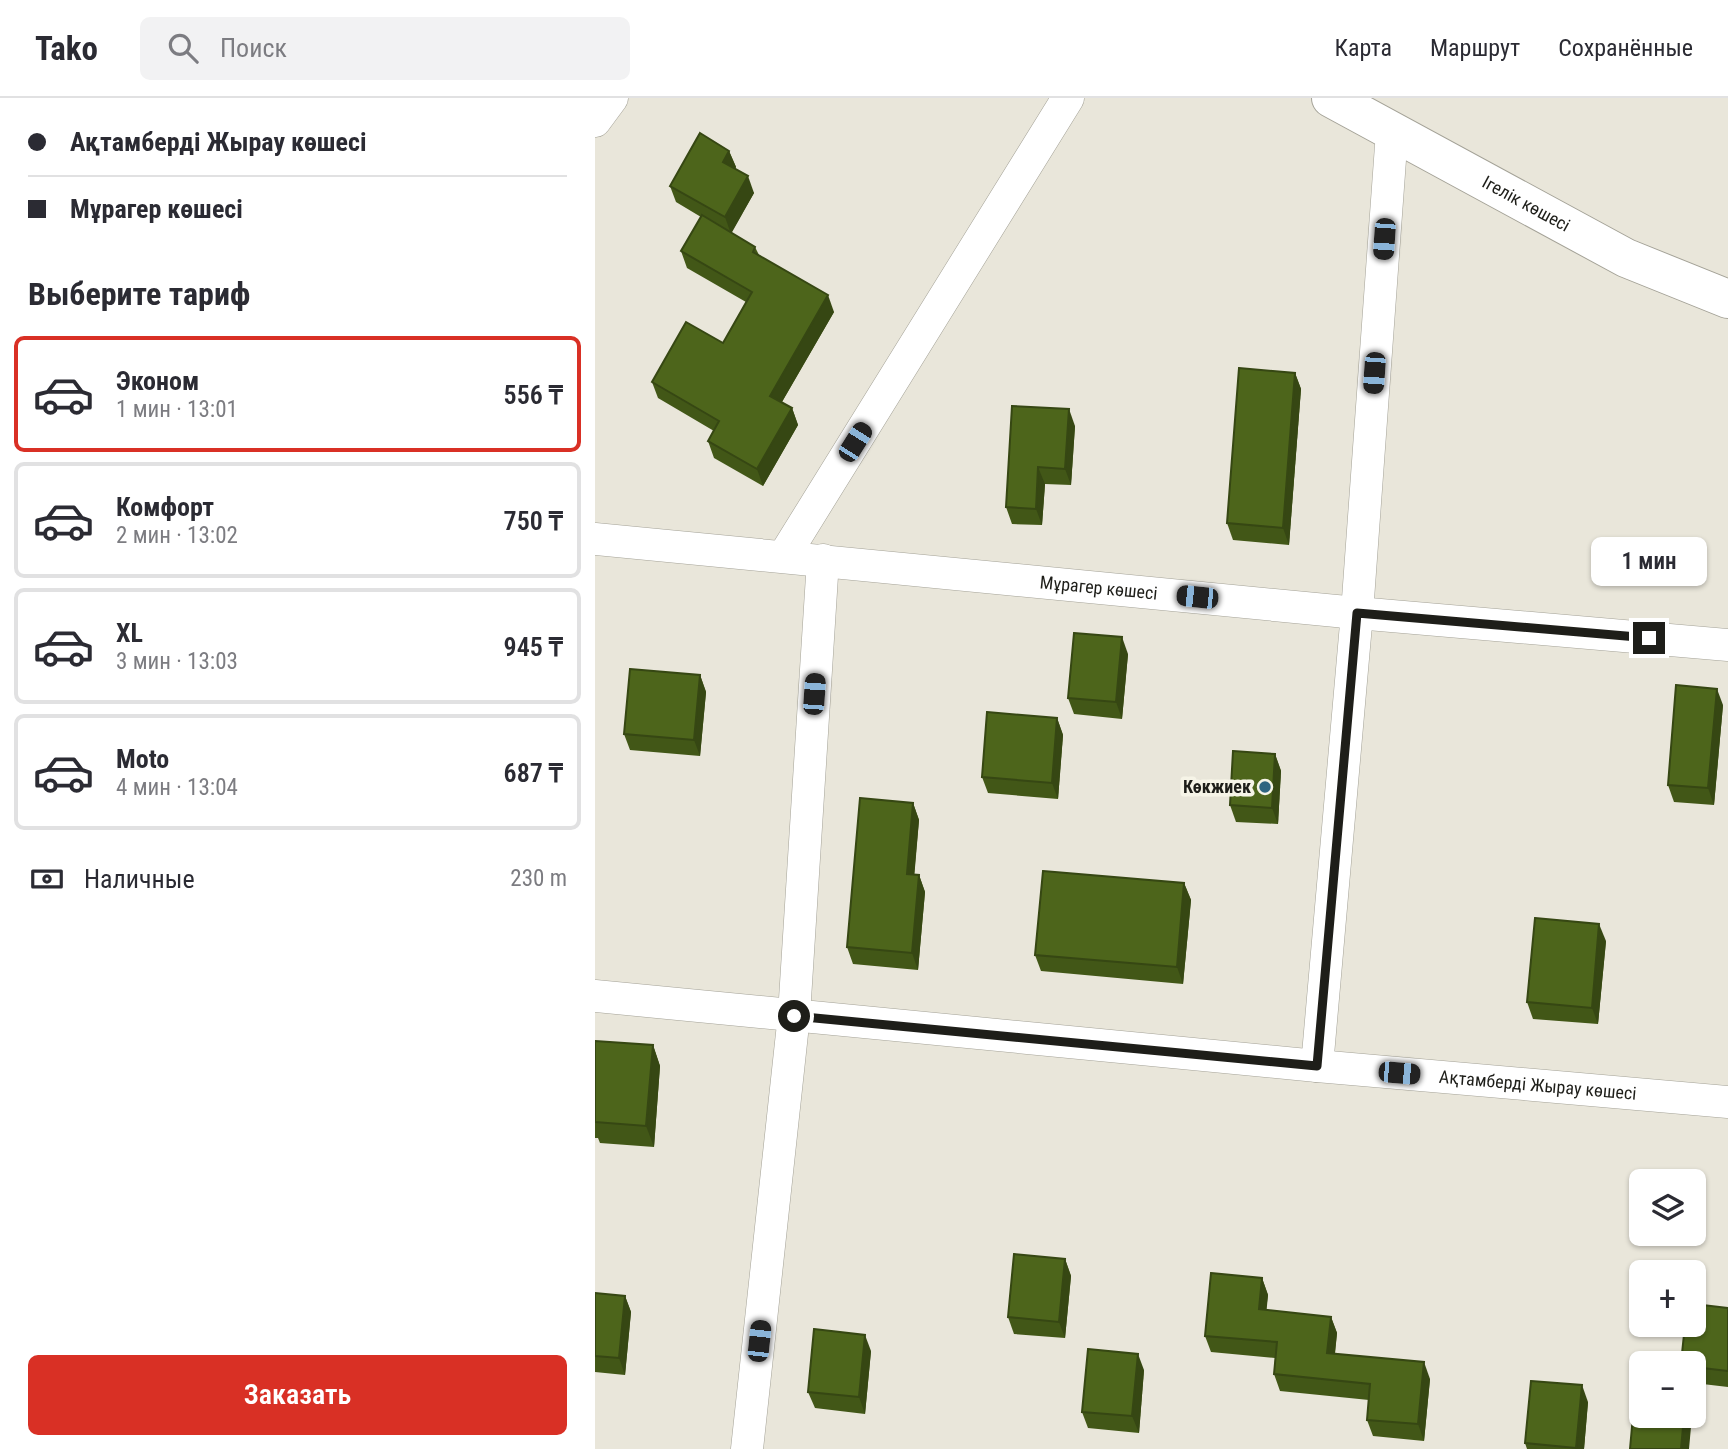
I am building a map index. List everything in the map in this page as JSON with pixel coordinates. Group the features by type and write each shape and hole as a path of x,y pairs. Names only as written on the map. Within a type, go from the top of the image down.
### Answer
{"main road":[{"name":"Ігелік көшесі","path":"1331,98 1626,258 1728,299"}],"street":[{"path":"595,121 612,98"},
{"path":"784,556 1068,98"},
{"path":"1317,1066 1357,613 1392,132"},
{"name":"Мұрагер көшесі","path":"595,539 1357,613 1728,645"},
{"path":"747,1449 794,1016 823,560"},
{"name":"Ақтамберді Жырау көшесі","path":"595,996 1317,1066 1728,1102"}],"building":[{"path":"700,133 729,151 723,162 748,176 725,217 670,186"},
{"path":"702,215 755,247 753,252 828,295 770,396 792,408 757,469 708,441 719,421 652,382 686,322 723,343 752,292 681,251"},
{"path":"1239,368 1295,373 1283,528 1227,523"},
{"path":"1012,406 1069,409 1065,469 1038,467 1036,509 1006,507"},
{"path":"1074,633 1122,637 1116,702 1068,698"},
{"path":"630,669 700,675 694,740 624,734"},
{"path":"1676,685 1717,689 1708,788 1668,785"},
{"path":"987,712 1057,718 1052,783 982,777"},
{"path":"1233,751 1275,754 1272,808 1230,805"},
{"path":"860,798 913,803 907,874 919,875 912,953 847,947"},
{"path":"1043,871 1184,883 1177,967 1035,955"},
{"path":"1535,918 1599,924 1592,1008 1527,1002"},
{"path":"595,1041 653,1045 646,1126 595,1122"},
{"path":"1014,1254 1065,1259 1059,1322 1008,1317"},
{"path":"1211,1273 1262,1278 1259,1309 1331,1317 1327,1353 1424,1362 1418,1424 1367,1420 1370,1384 1274,1374 1277,1342 1205,1336"},
{"path":"595,1293 625,1296 619,1358 595,1356"},
{"path":"1706,1305 1728,1308 1728,1371 1706,1368 1706,1351 1682,1351 1684,1337 1706,1337"},
{"path":"814,1329 865,1335 859,1397 808,1392"},
{"path":"1088,1349 1138,1354 1132,1416 1082,1412"},
{"path":"1531,1381 1582,1385 1576,1448 1525,1443"},
{"path":"1632,1428 1683,1428 1681,1449 1630,1449"}],"place":[{"name":"Көкжиек","path":"1265,787"}],"route":[{"path":"794,1016 1317,1066 1357,613 1649,638"}]}
